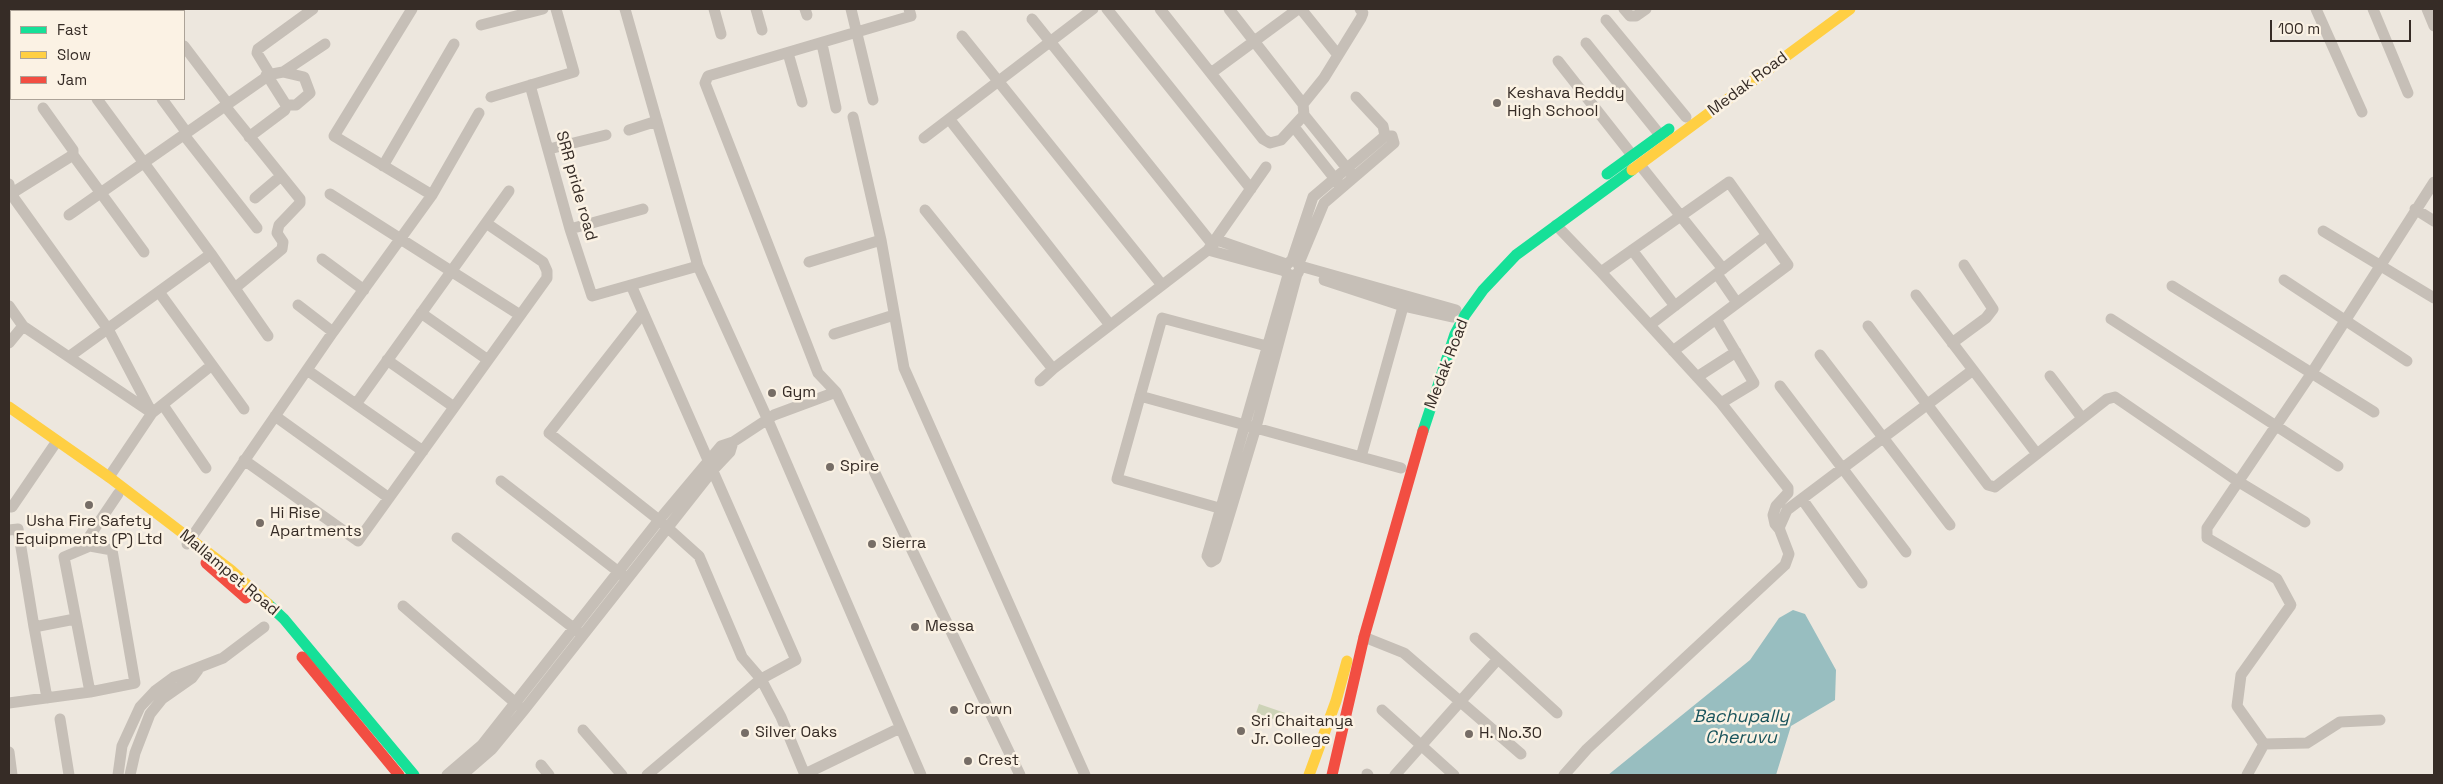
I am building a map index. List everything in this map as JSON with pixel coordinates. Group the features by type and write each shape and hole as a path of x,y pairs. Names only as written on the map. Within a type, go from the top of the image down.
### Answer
{"main road":[{"name":"Medak Road","path":"1309,775 1336,701 1401,468 1436,354 1454,313 1487,268 1536,227 1832,9"},
{"name":"Medak Road","path":"1332,775 1364,636 1426,419 1455,334 1465,315 1497,272 1556,225 1850,9"},
{"name":"Mallampet Road","path":"9,407 118,494 231,570 284,619 414,775"},
{"name":"Mallampet Road","path":"9,417 109,477 188,542 276,625 399,775"}],"street":[{"path":"286,105 267,75 268,71 257,53 258,49 313,9"},
{"path":"412,9 334,136 432,195"},
{"path":"481,25 543,9"},
{"path":"491,96 574,72 556,9"},
{"path":"625,9 698,266 767,418 921,775"},
{"path":"714,9 721,34"},
{"path":"756,9 762,30"},
{"path":"851,9 873,100"},
{"path":"909,9 912,16 708,76 705,83 818,373 836,392 1020,775"},
{"path":"924,138 1094,9"},
{"path":"1107,9 1251,189"},
{"path":"1160,9 1263,140 1275,143 1294,128 1303,110 1361,18 1363,13 1360,9"},
{"path":"1229,9 1350,173"},
{"path":"1211,73 1299,9 1338,55"},
{"path":"1624,9 1630,16 1636,16 1646,9"},
{"path":"2316,9 2362,112"},
{"path":"2373,9 2408,93"},
{"path":"2427,9 2434,26"},
{"path":"1032,19 1212,245 1405,301 1454,313"},
{"path":"1606,20 1686,117"},
{"path":"962,36 1162,285"},
{"path":"1586,42 1660,135"},
{"path":"69,215 267,75 283,72 324,44"},
{"path":"383,166 454,44"},
{"path":"822,44 836,108"},
{"path":"185,47 249,136 300,199 300,203 279,225 277,233 282,242 282,249 235,288"},
{"path":"788,54 802,102"},
{"path":"1558,62 1632,155"},
{"path":"283,72 304,77 310,93 296,105 286,105"},
{"name":"SRR pride road","path":"530,85 570,229 592,296 631,285"},
{"path":"1273,348 1162,318 1117,479 1225,510 1273,348 1312,197 1334,178 1350,173 1394,143 1392,136 1385,136 1383,126 1356,96"},
{"path":"98,100 211,254 268,336"},
{"path":"163,100 257,228"},
{"path":"249,136 283,113 286,105"},
{"path":"43,108 73,150 73,155 144,252"},
{"path":"188,542 332,332 432,195 479,114"},
{"path":"852,117 881,240 904,368 1085,775"},
{"path":"950,120 1110,325"},
{"path":"629,130 657,121"},
{"path":"1294,128 1342,188"},
{"path":"548,149 606,135"},
{"path":"73,155 10,191 108,329 152,412"},
{"path":"1640,165 1681,216 1720,271 1737,303"},
{"path":"1040,381 1052,369 1212,245 1266,167"},
{"path":"1293,268 1324,203 1342,188 1350,173"},
{"path":"255,198 282,176"},
{"path":"1602,272 1730,182 1788,265 1673,351"},
{"path":"2264,744 2237,706 2241,675 2291,605 2277,579 2207,538 2207,528 2311,374 2379,265 2434,182"},
{"path":"356,404 509,190"},
{"path":"330,194 520,315"},
{"path":"570,229 643,209"},
{"path":"2415,209 2434,221"},
{"path":"925,210 1052,369"},
{"path":"244,460 358,541 547,278 547,270 542,262 486,223"},
{"path":"1556,225 1602,272 1721,402 1788,488 1788,494 1776,506 1773,516 1789,554 1785,565 1587,749 1564,775"},
{"path":"2323,231 2434,298"},
{"path":"1650,325 1767,235"},
{"path":"809,262 881,240"},
{"path":"1632,250 1675,306"},
{"path":"70,356 211,254"},
{"path":"322,259 364,290"},
{"path":"1952,343 1986,318 1993,309 1964,265"},
{"path":"647,775 761,679 796,660 631,285 698,266"},
{"path":"2284,280 2407,361"},
{"path":"2172,286 2374,412"},
{"path":"159,292 244,409"},
{"path":"1916,295 2037,454"},
{"path":"1361,457 1405,301"},
{"path":"298,305 332,332"},
{"path":"9,306 23,326 152,412"},
{"path":"421,313 488,360"},
{"path":"643,313 549,433 669,528 699,556 742,657 761,679 781,717 805,775 900,728"},
{"path":"834,334 894,316"},
{"path":"1716,319 1754,382 1721,402"},
{"path":"2111,319 2338,466"},
{"path":"9,343 23,326"},
{"path":"1868,326 1988,486 1992,488 2107,399 2115,397 2239,482 2305,522"},
{"path":"1697,377 1736,352"},
{"path":"1820,355 1950,525"},
{"path":"388,360 454,407"},
{"path":"109,477 152,412 212,365"},
{"path":"307,370 423,451"},
{"path":"1780,530 1781,522 1787,510 1973,370"},
{"path":"2050,376 2082,418"},
{"path":"1780,386 1906,552"},
{"path":"447,775 482,745 584,636 669,528 711,466 721,446 733,442 767,418 836,392"},
{"path":"1140,396 1251,425 1401,468"},
{"path":"163,405 206,468"},
{"path":"275,416 389,498"},
{"path":"9,508 12,507 54,444"},
{"path":"462,775 492,749 575,628 659,520 711,466"},
{"path":"501,481 629,579"},
{"path":"90,546 88,536 118,494"},
{"path":"1802,500 1862,583"},
{"path":"9,530 18,529 47,698"},
{"path":"457,538 584,636"},
{"path":"9,703 90,692 133,685 135,680 112,550 90,546 64,557 90,692"},
{"path":"403,606 520,706"},
{"path":"34,627 75,619"},
{"path":"118,775 122,746 140,707 155,691 174,678 223,658 264,627"},
{"path":"1364,636 1404,653 1521,754"},
{"path":"1475,638 1558,713"},
{"path":"1395,775 1498,659"},
{"path":"130,775 135,752 150,714 162,700 192,678 201,667"},
{"path":"1382,710 1454,775"},
{"path":"60,719 69,775"},
{"path":"2264,744 2307,743 2340,722 2380,720"},
{"path":"583,730 622,775"},
{"path":"2247,775 2264,744"},
{"path":"9,752 12,775"},
{"path":"541,765 549,775"}],"green space":[{"path":"1259,704 1291,715 1288,724 1256,713"}],"water":[{"name":"Bachupally Cheruvu","path":"1793,610 1805,614 1836,670 1835,700 1791,726 1776,775 1608,775 1750,660 1779,618"}],"traffic: fast":[{"path":"1607,174 1669,129"},
{"path":"1423,431 1455,334 1465,315 1483,290 1516,255 1632,170"},
{"path":"268,604 284,619 414,775"}],"traffic: slow":[{"path":"1632,170 1850,9"},
{"path":"9,407 109,477 231,570 268,604"},
{"path":"1309,775 1336,701 1347,661"}],"traffic: jam":[{"path":"1332,775 1364,637 1423,431"},
{"path":"206,563 246,598"},
{"path":"302,657 399,775"}],"place":[{"name":"Keshava Reddy High School","path":"1497,103"},
{"name":"Gym","path":"772,393"},
{"name":"Spire","path":"830,467"},
{"name":"Usha Fire Safety Equipments (P) Ltd","path":"89,505"},
{"name":"Hi Rise Apartments","path":"260,523"},
{"name":"Sierra","path":"872,544"},
{"name":"Messa","path":"915,627"},
{"name":"Crown","path":"954,710"},
{"name":"Sri Chaitanya Jr. College","path":"1241,731"},
{"name":"Silver Oaks","path":"745,733"},
{"name":"H. No.30","path":"1469,734"},
{"name":"Crest","path":"968,761"}]}
